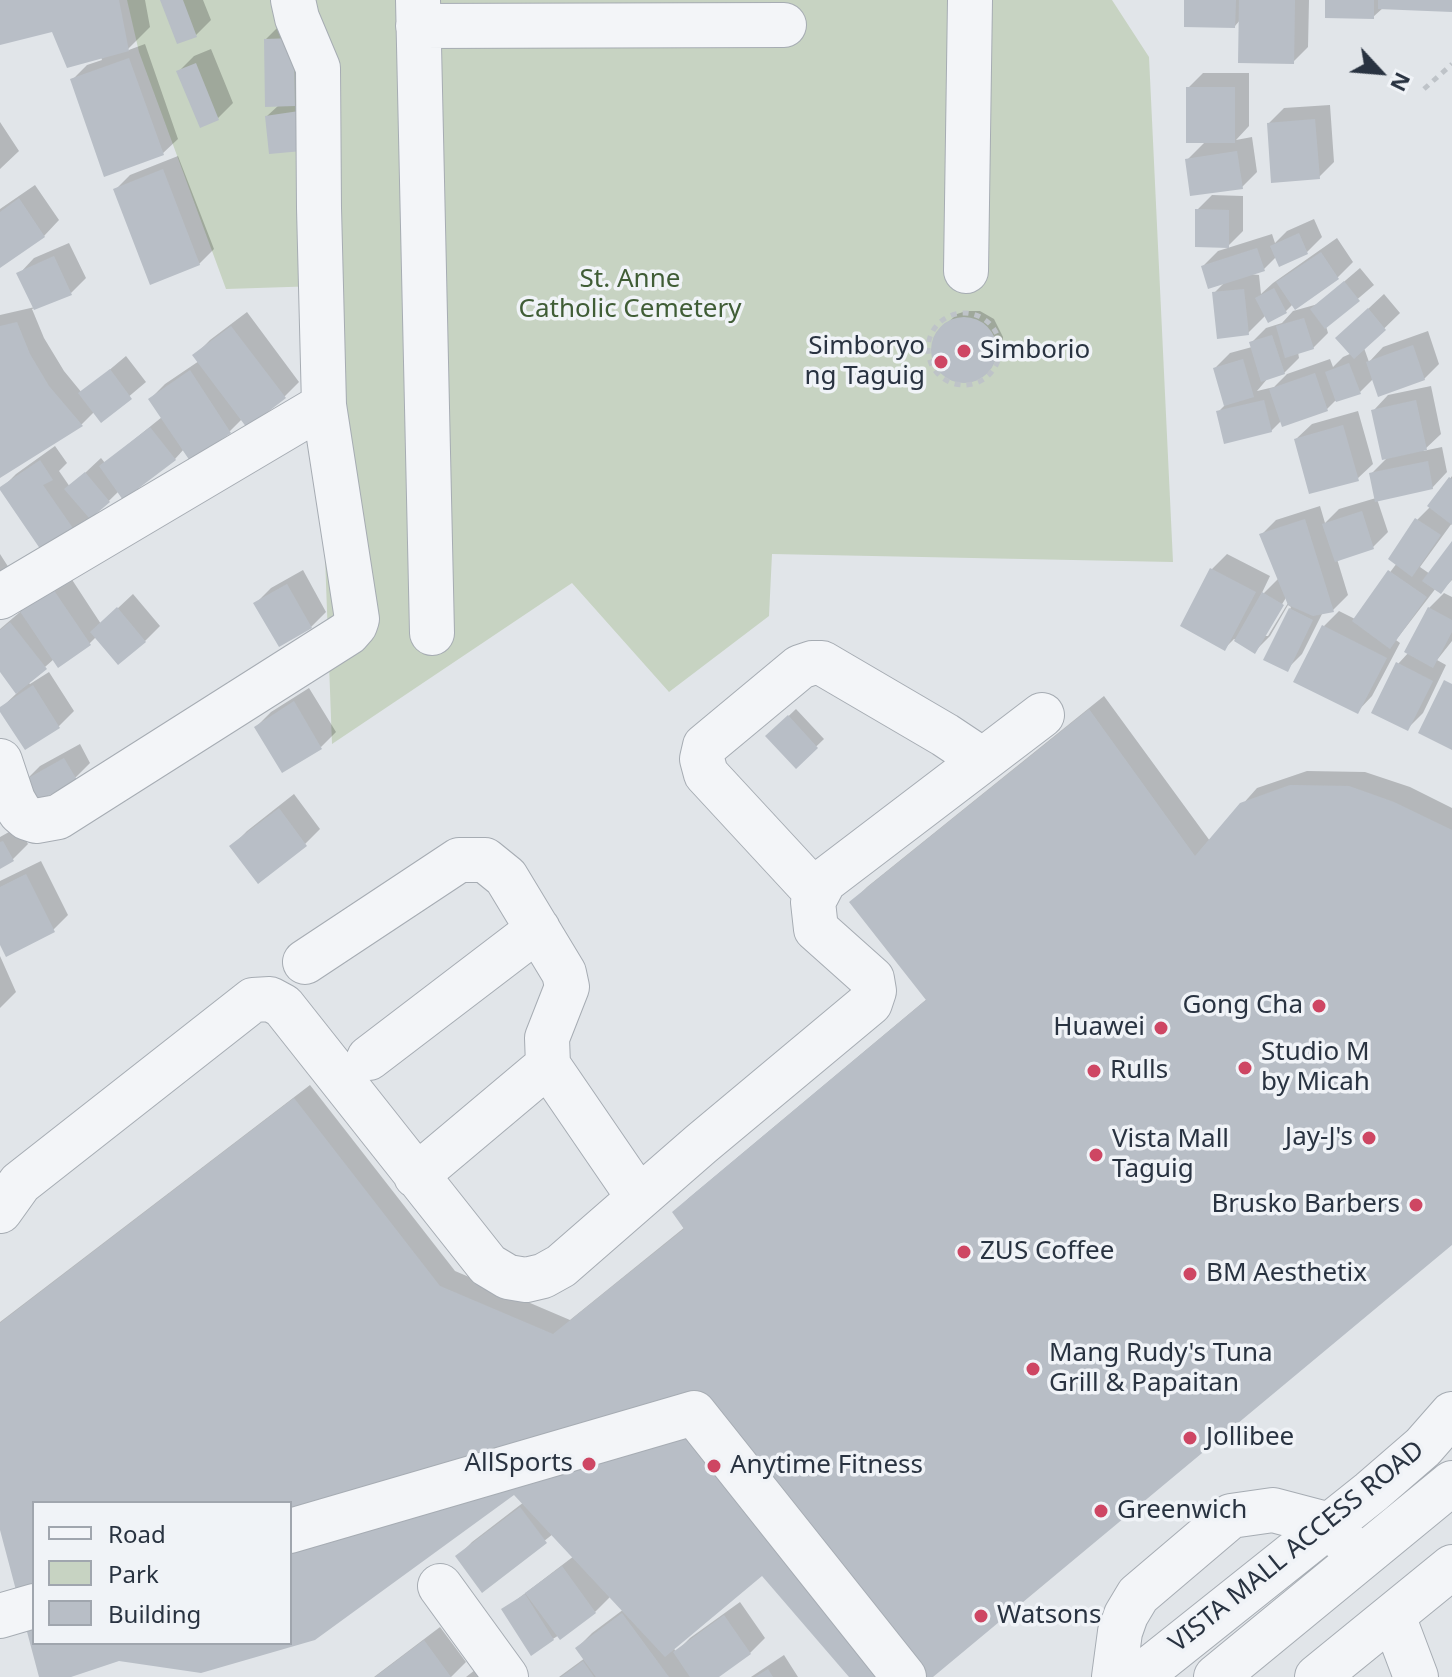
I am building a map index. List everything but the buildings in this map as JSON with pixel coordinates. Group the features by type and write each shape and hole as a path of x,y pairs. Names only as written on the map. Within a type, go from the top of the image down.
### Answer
{"street":[{"path":"0,761 13,800 27,818 47,821 58,817 352,628 357,619 324,405 318,68 297,18 293,0"},
{"path":"966,271 970,0"},
{"path":"432,633 418,13 784,25"},
{"path":"0,597 324,405"},
{"path":"817,894 706,774 702,759 705,746 800,667 822,663 981,759"},
{"path":"0,1211 20,1183 253,1000 270,999 283,1006 488,1265 508,1277 526,1280 543,1276 561,1266 870,1003 874,991 872,979 816,929 812,908 824,881 1042,715"},
{"path":"305,962 459,860 485,860 506,877 564,973 567,987 547,1038 548,1065 639,1198"},
{"path":"369,1058 538,929"},
{"path":"416,1176 548,1065"},
{"path":"292,1530 694,1413 904,1677"},
{"name":"VISTA MALL ACCESS ROAD","path":"1139,1677 1423,1447 1452,1414"},
{"name":"VISTA MALL ACCESS ROAD","path":"1216,1677 1452,1483"},
{"path":"1114,1677 1120,1632 1138,1595 1231,1516 1273,1510 1330,1525 1359,1558"},
{"path":"1317,1677 1452,1567"},
{"path":"440,1586 506,1677"},
{"path":"0,1616 32,1607"},
{"path":"1393,1616 1416,1677"}],"path":[{"path":"1424,89 1452,64"},
{"path":"954,314 977,315 995,329 1000,340 998,363 991,374 971,385 947,382 930,365 929,340 933,329 942,319 954,314"}],"green space":[{"name":"St. Anne Catholic Cemetery","path":"127,0 1112,0 1149,57 1173,562 772,554 769,616 669,692 572,583 332,744 320,423 319,286 226,289 139,52"}],"place":[{"name":"Simborio","path":"964,351"},
{"name":"Simboryo ng Taguig","path":"941,362"},
{"name":"Gong Cha","path":"1319,1006"},
{"name":"Huawei","path":"1161,1028"},
{"name":"Studio M by Micah","path":"1245,1068"},
{"name":"Rulls","path":"1094,1071"},
{"name":"Jay-J's","path":"1369,1138"},
{"name":"Vista Mall Taguig","path":"1096,1155"},
{"name":"Brusko Barbers","path":"1416,1205"},
{"name":"ZUS Coffee","path":"964,1252"},
{"name":"BM Aesthetix","path":"1190,1274"},
{"name":"Mang Rudy's Tuna Grill & Papaitan","path":"1033,1369"},
{"name":"Jollibee","path":"1190,1438"},
{"name":"AllSports","path":"589,1464"},
{"name":"Anytime Fitness","path":"714,1466"},
{"name":"Greenwich","path":"1101,1511"},
{"name":"Watsons","path":"981,1616"}]}
